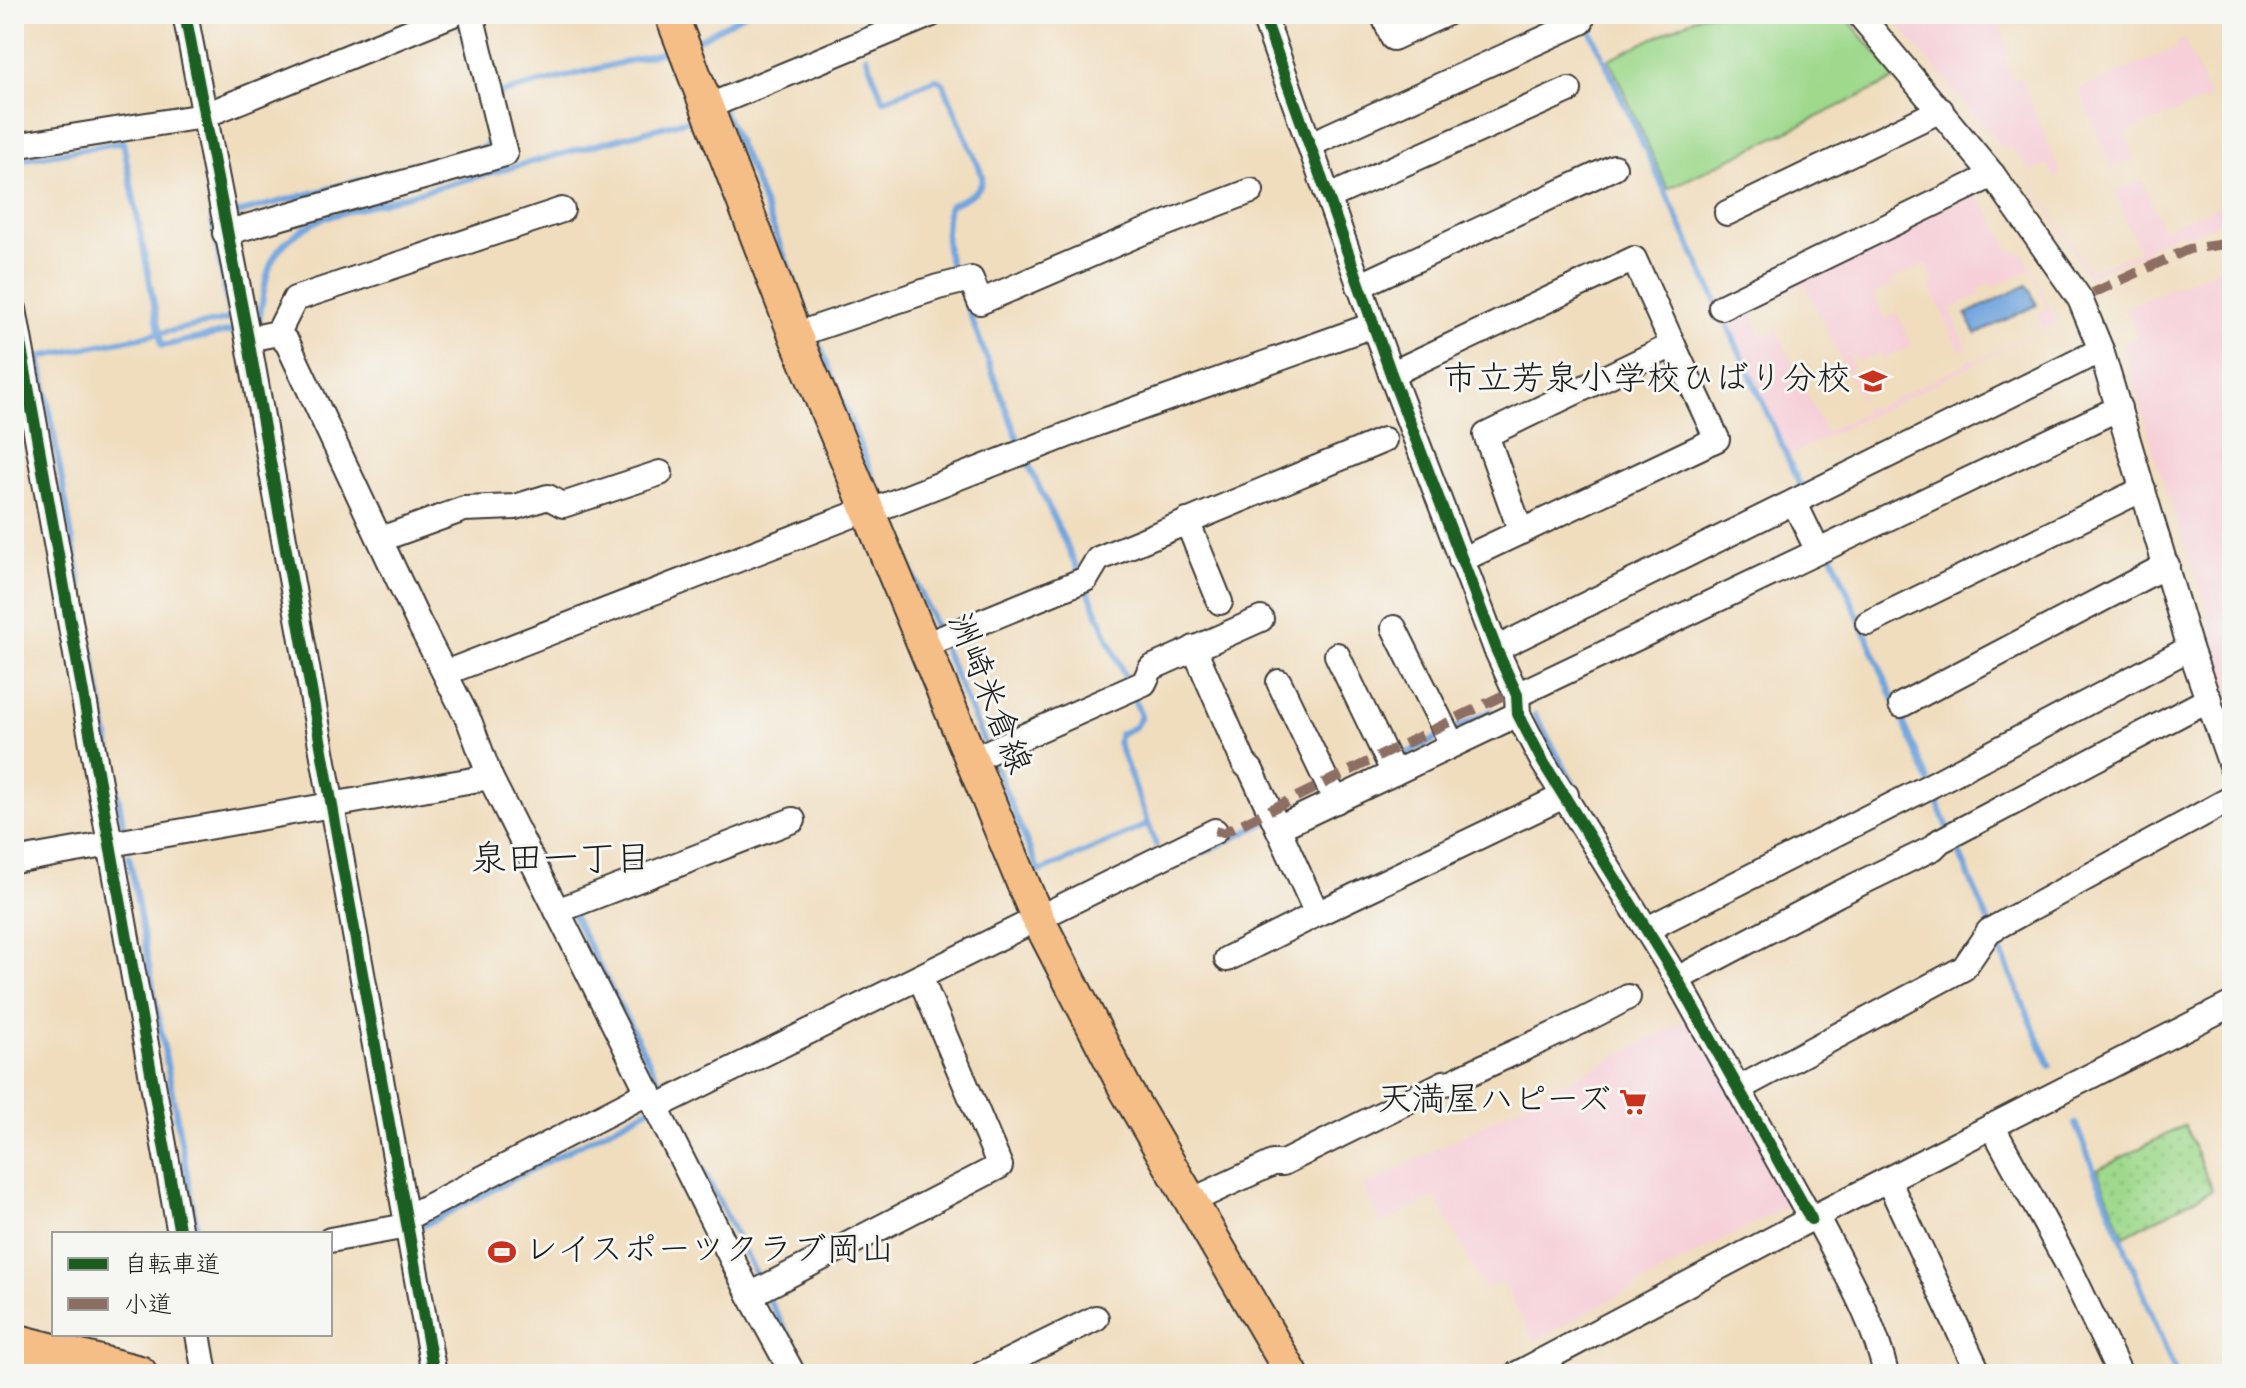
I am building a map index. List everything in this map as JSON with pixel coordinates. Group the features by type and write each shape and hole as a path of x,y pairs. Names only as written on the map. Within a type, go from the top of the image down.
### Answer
{"highway":[{"path":"14,1342 139,1374"}],"main road":[{"name":"洲崎米倉線","path":"671,14 707,107 807,331 925,645 1037,917 1119,1076 1292,1374"}],"street":[{"path":"185,14 333,806 434,1374"},
{"path":"14,146 203,116 453,14"},
{"path":"223,222 505,154 471,14"},
{"path":"707,107 932,14"},
{"path":"1263,14 1317,142 1365,283 1373,325 1391,374 1517,704 1543,762 1681,976 1743,1086 1858,1299 1881,1353 1886,1374"},
{"path":"1383,14 1393,38 1445,14"},
{"path":"1859,14 1993,175 2080,299 2101,350 2190,648 2232,768"},
{"path":"1317,142 1581,22"},
{"path":"1335,194 1569,90"},
{"path":"1727,213 1941,110"},
{"path":"1365,283 1614,167"},
{"path":"1721,307 1993,175"},
{"path":"807,331 971,279 980,302 1141,233 1251,191"},
{"path":"562,210 295,299 281,326 451,671 490,777 565,908 658,1101 758,1291 793,1374"},
{"path":"1391,374 1634,259 1717,439 1461,560"},
{"path":"14,309 180,1232"},
{"path":"451,671 1023,452 1373,325"},
{"path":"246,331 281,326"},
{"path":"1521,532 1486,435 1673,345"},
{"path":"1496,649 2101,350"},
{"path":"1275,821 1517,704 1824,546 2119,408"},
{"path":"925,645 1083,580 1098,559 1384,440"},
{"path":"386,537 464,509 515,507 548,497 563,505 660,473"},
{"path":"1868,623 2143,489"},
{"path":"1801,499 1824,546"},
{"path":"1187,521 1220,602"},
{"path":"1901,705 2167,565"},
{"path":"973,759 1144,683 1151,668 1261,619"},
{"path":"1394,628 1448,736"},
{"path":"1194,648 1244,763 1251,770 1317,914"},
{"path":"1659,923 2190,648"},
{"path":"1337,655 1390,766"},
{"path":"1279,682 1332,794"},
{"path":"1681,976 1933,848 1951,835 2209,699"},
{"path":"14,861 490,777"},
{"path":"1227,959 1566,795"},
{"path":"1743,1086 1964,968 1989,931 2232,798"},
{"path":"565,908 793,820"},
{"path":"332,1240 407,1222 658,1101 922,983 1037,917 1215,831"},
{"path":"758,1291 1000,1166 922,983"},
{"path":"1191,1201 1273,1163 1283,1163 1444,1083 1583,1023 1628,997"},
{"path":"1517,1374 1813,1218 2232,1004"},
{"path":"1992,1126 2068,1265 2120,1374"},
{"path":"1888,1180 1979,1374"},
{"path":"982,1374 1096,1318"},
{"path":"198,1336 205,1374"}],"shaded area":[{"path":"1889,14 2016,14 1998,22 2010,53 2003,56 2013,80 2021,77 2061,175 2055,178 2048,164 2030,172 2039,193 2090,271 2139,251 2115,192 2142,180 2163,229 2232,200 2232,217 2188,236 2181,232 2148,247 2149,251 2089,277 2039,196 2026,165 2009,147 2003,148"},
{"path":"2184,39 2210,98 2124,134 2134,159 2112,169 2079,89 2178,48 2176,42"},
{"path":"1974,194 1993,218 2010,251 2024,255 2058,323 1790,455 1724,311","holes":["1926,264 1935,284 1930,286 1960,351 1967,348 1950,309 1981,294 1979,288 1991,282 1993,287 2030,270 2047,306 2037,314 2043,329 1975,361 1973,358 1965,361 1966,365 1870,410 1868,407 1863,409 1865,413 1825,432 1776,328 1762,337 1750,310 1805,284 1860,399 1863,398 1852,376 1850,367 1853,365 1849,356 1854,354 1858,362 1880,352 1883,359 1912,346 1897,314 1885,319 1874,294 1893,286 1891,280"]},
{"path":"2232,263 2232,704 2208,632 2209,613 2159,470 2123,345 2137,337 2126,307"},
{"name":"天満屋ハピーズ","path":"1691,1017 1795,1201 1534,1341 1502,1281 1485,1290 1435,1197 1381,1224 1363,1187"}],"green space":[{"path":"1704,14 1843,14 1898,78 1668,189 1609,59"},
{"path":"2185,1125 2212,1190 2124,1236 2097,1170"}],"water":[{"path":"2027,285 2037,305 1976,334 1966,314"}],"waterway":[{"path":"693,43 744,14"},
{"path":"460,22 468,53"},
{"path":"1587,23 1717,303"},
{"path":"497,94 664,52"},
{"path":"866,56 883,100 936,79 943,83 982,175 976,191 949,206 946,241 954,275"},
{"path":"723,110 753,176 811,324"},
{"path":"258,326 272,260 290,239 323,218 692,119"},
{"path":"230,215 485,147 491,136"},
{"path":"14,161 123,142 162,346 241,329"},
{"path":"35,358 230,319 212,219 220,218"},
{"path":"960,289 1021,447"},
{"path":"1722,313 1803,492"},
{"path":"815,334 883,502"},
{"path":"40,357 124,829"},
{"path":"1025,457 1080,574"},
{"path":"887,512 937,631"},
{"path":"1831,553 1929,782"},
{"path":"1085,584 1128,684"},
{"path":"944,649 984,741"},
{"path":"1132,694 1141,716 1135,727 1120,734 1118,742 1156,845"},
{"path":"1451,731 1491,711"},
{"path":"1535,715 1603,837"},
{"path":"1394,760 1441,736"},
{"path":"995,766 1039,872 1147,825"},
{"path":"1933,792 1949,830"},
{"path":"1091,906 1269,821"},
{"path":"1954,840 1988,921"},
{"path":"129,856 198,1232"},
{"path":"571,911 667,1097"},
{"path":"1995,938 2050,1066"},
{"path":"672,1107 760,1283"},
{"path":"420,1227 651,1108"},
{"path":"2075,1123 2176,1374"},
{"path":"765,1293 810,1374"}],"marked path":[{"path":"2093,293 2189,249 2232,243"},
{"path":"1215,831 1223,833 1514,690"}],"cycle path":[{"path":"185,14 248,339 434,1374"},
{"path":"1263,14 1391,374 1496,649 1517,695 1518,714 1543,762 1677,979 1811,1219"},
{"path":"14,309 180,1232"}],"place":[{"name":"市立芳泉小学校ひばり分校","path":"1873,381"},
{"name":"天満屋ハピーズ","path":"1633,1102"},
{"name":"レイスポーツクラブ岡山","path":"502,1252"}],"district":[{"name":"泉田一丁目","path":"561,861"}]}
